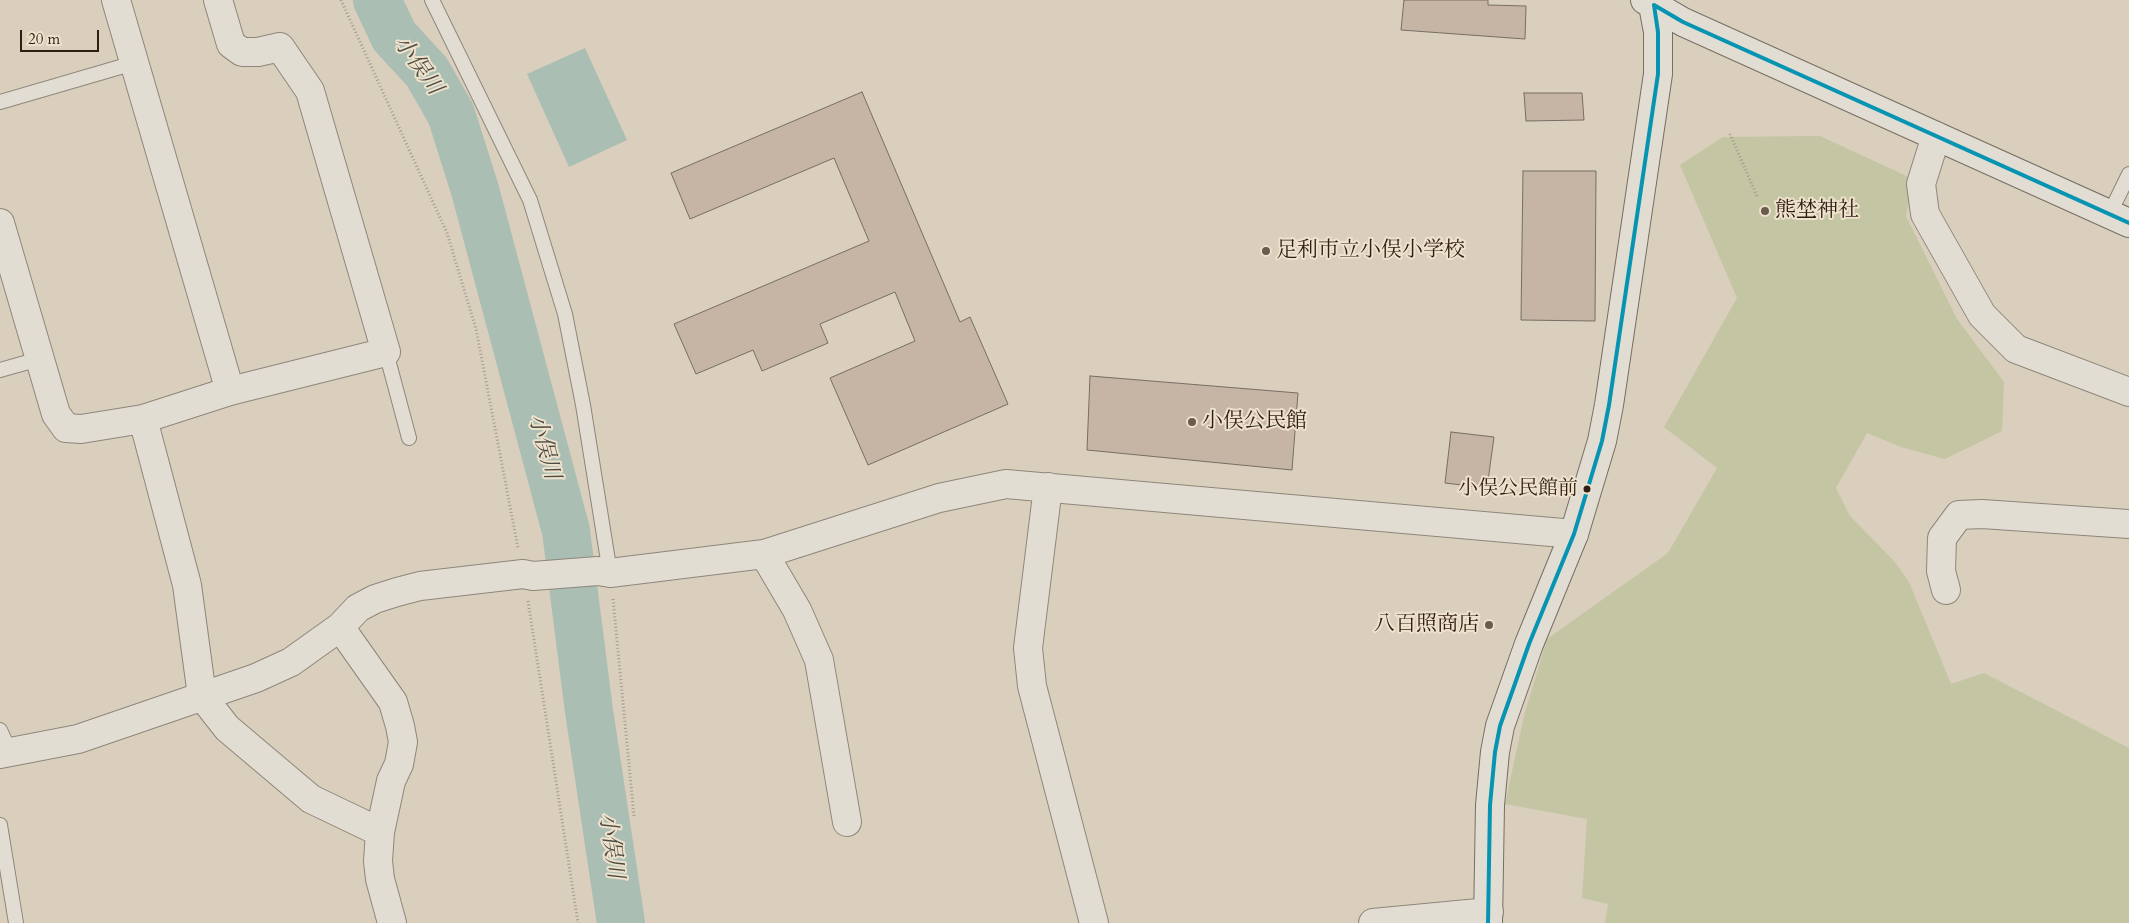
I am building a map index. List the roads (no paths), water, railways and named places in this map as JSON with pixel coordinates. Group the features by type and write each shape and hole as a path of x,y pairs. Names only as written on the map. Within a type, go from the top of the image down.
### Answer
{"street":[{"path":"116,0 230,391"},
{"path":"0,222 56,414 66,428 81,429 143,419 230,391 386,352 310,91 280,46 258,52 242,52 231,44 218,0"},
{"path":"1650,2 1683,22 2120,218"},
{"path":"1373,923 1488,917 1490,805 1495,752 1500,726 1529,644 1574,534 1602,441 1609,405 1658,74 1658,32 1650,2"},
{"path":"1936,136 1921,184 1925,214 1982,315 2016,350 2129,392"},
{"path":"143,419 187,585 202,696 226,728 311,799 380,832"},
{"path":"3,745 78,739 256,678 291,662 340,627 358,608 375,599 420,586 528,575 604,572 764,554 939,498 1006,484 1574,534"},
{"path":"1048,487 1028,648 1031,677 1094,923"},
{"path":"1946,590 1941,571 1942,538 1959,515 1982,514 2129,524"},
{"path":"764,554 797,610 818,660 848,822"},
{"path":"340,627 393,702 403,742 399,764 391,781 380,832 378,862 380,879 392,923"}],"lane":[{"path":"432,0 530,200 565,314 583,405 604,572"},
{"path":"0,102 134,63"},
{"path":"2120,218 2129,174"},
{"path":"386,352 409,438"},
{"path":"0,370 39,359"},
{"path":"0,825 16,923"}],"waterway":[{"name":"小俣川","path":"377,0 394,36 427,72 451,114 475,190 566,531 589,711 621,923"}],"place":[{"name":"熊埜神社","path":"1765,211"},
{"name":"足利市立小俣小学校","path":"1266,251"},
{"name":"小俣公民館","path":"1192,422"},
{"name":"小俣公民館前","path":"1587,489"},
{"name":"八百照商店","path":"1489,625"}]}
